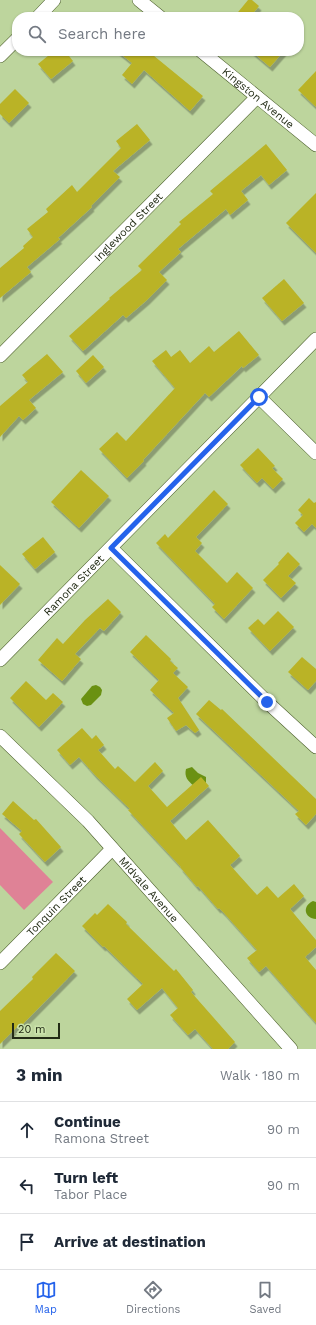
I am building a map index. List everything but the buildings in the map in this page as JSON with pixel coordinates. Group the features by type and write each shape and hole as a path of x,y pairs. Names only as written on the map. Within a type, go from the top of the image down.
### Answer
{"street":[{"path":"43,12 54,0"},
{"path":"139,0 154,12"},
{"path":"0,56 12,44"},
{"name":"Kingston Avenue","path":"207,56 316,145"},
{"name":"Inglewood Street","path":"0,356 257,97"},
{"name":"Ramona Street","path":"0,660 316,339"},
{"path":"259,397 316,453"},
{"path":"111,548 267,702 316,747"},
{"name":"Midvale Avenue","path":"0,736 88,821 291,1049"},
{"name":"Tonquin Street","path":"0,963 112,849"}],"shaded area":[{"path":"96,685 102,690 101,695 91,705 87,706 83,704 81,699 92,686"},
{"path":"192,767 198,773 206,777 206,783 194,786 188,781 186,777 186,769"},
{"path":"0,828 53,882 24,910 0,885"},
{"path":"313,901 316,902 316,919 309,916 306,912 307,906"}],"route":[{"path":"259,397 111,548 267,702"}]}
